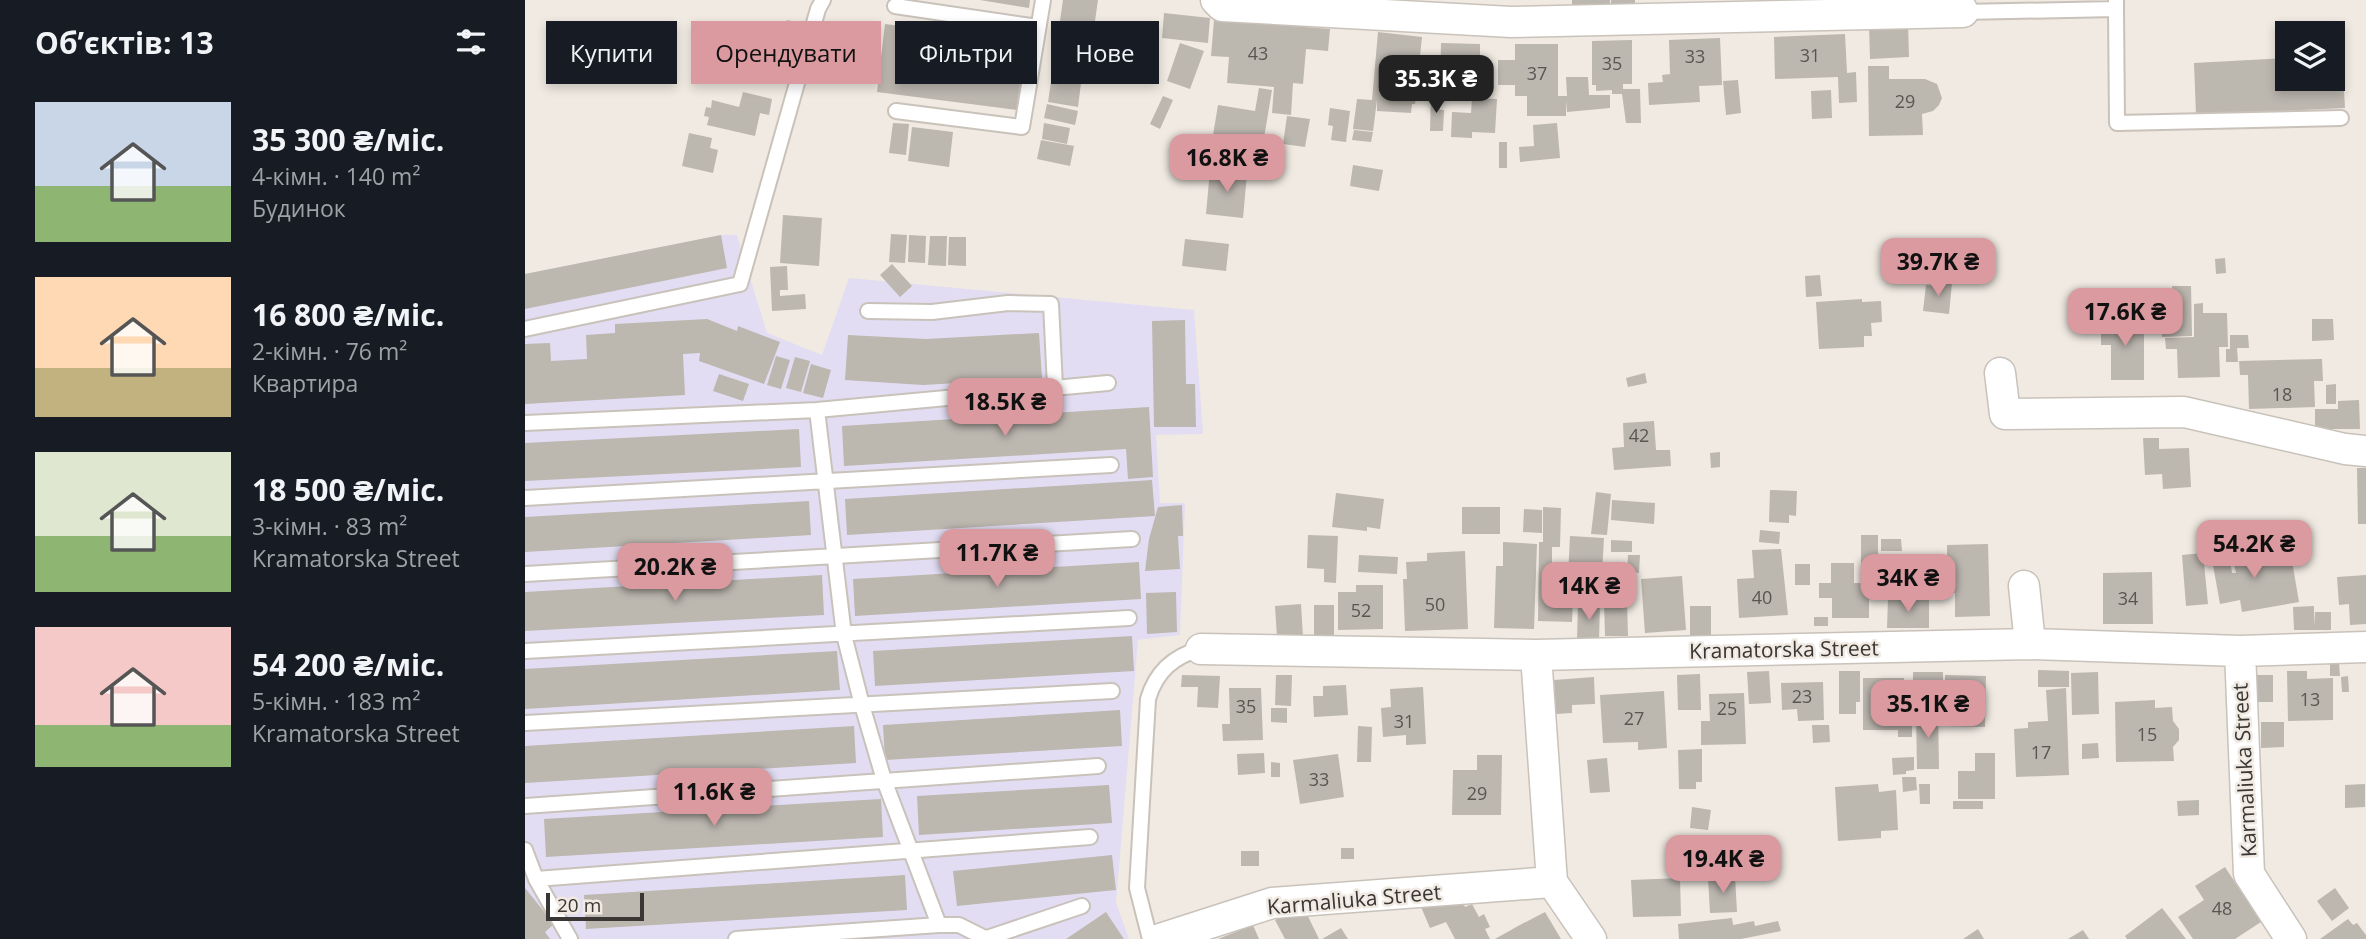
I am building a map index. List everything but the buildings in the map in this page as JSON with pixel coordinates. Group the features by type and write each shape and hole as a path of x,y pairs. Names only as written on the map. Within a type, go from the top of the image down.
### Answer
{"street":[{"path":"1216,0 1222,6 1511,11 1960,6"},
{"path":"2000,373 2005,414 2184,412 2345,449 2366,451"},
{"path":"2024,586 2031,644"},
{"name":"Kramatorska Street","path":"1201,649 1536,655 2031,644 2239,650 2366,647"},
{"name":"Karmaliuka Street","path":"2239,650 2249,874 2276,934"},
{"path":"1536,655 1552,882 1591,939"},
{"name":"Karmaliuka Street","path":"1160,939 1272,904 1552,882"}],"lane":[{"path":"525,329 740,284 814,22 823,0"},
{"path":"896,111 1022,127 1043,0"},
{"path":"1960,6 2116,4 2117,123 2341,118"},
{"path":"895,6 1038,27"},
{"path":"868,312 932,312 1008,303 1051,304 1055,387"},
{"path":"525,423 817,410 1108,383"},
{"path":"817,410 844,635 884,780 939,925"},
{"path":"525,498 1111,465"},
{"path":"525,573 1132,539"},
{"path":"525,652 1129,618"},
{"path":"1150,939 1137,888 1148,699 1166,665 1189,652 1201,649"},
{"path":"525,723 1112,691"},
{"path":"525,806 1098,766"},
{"path":"536,879 1090,837"},
{"path":"525,850 536,879 570,939"},
{"path":"736,939 939,925 959,925 987,939 1082,906"}],"shaded area":[{"path":"721,235 737,235 767,333 822,355 849,278 1194,310 1203,434 1156,435 1160,503 1185,503 1180,635 1138,640 1116,903 1129,939 525,939 525,274"}]}
